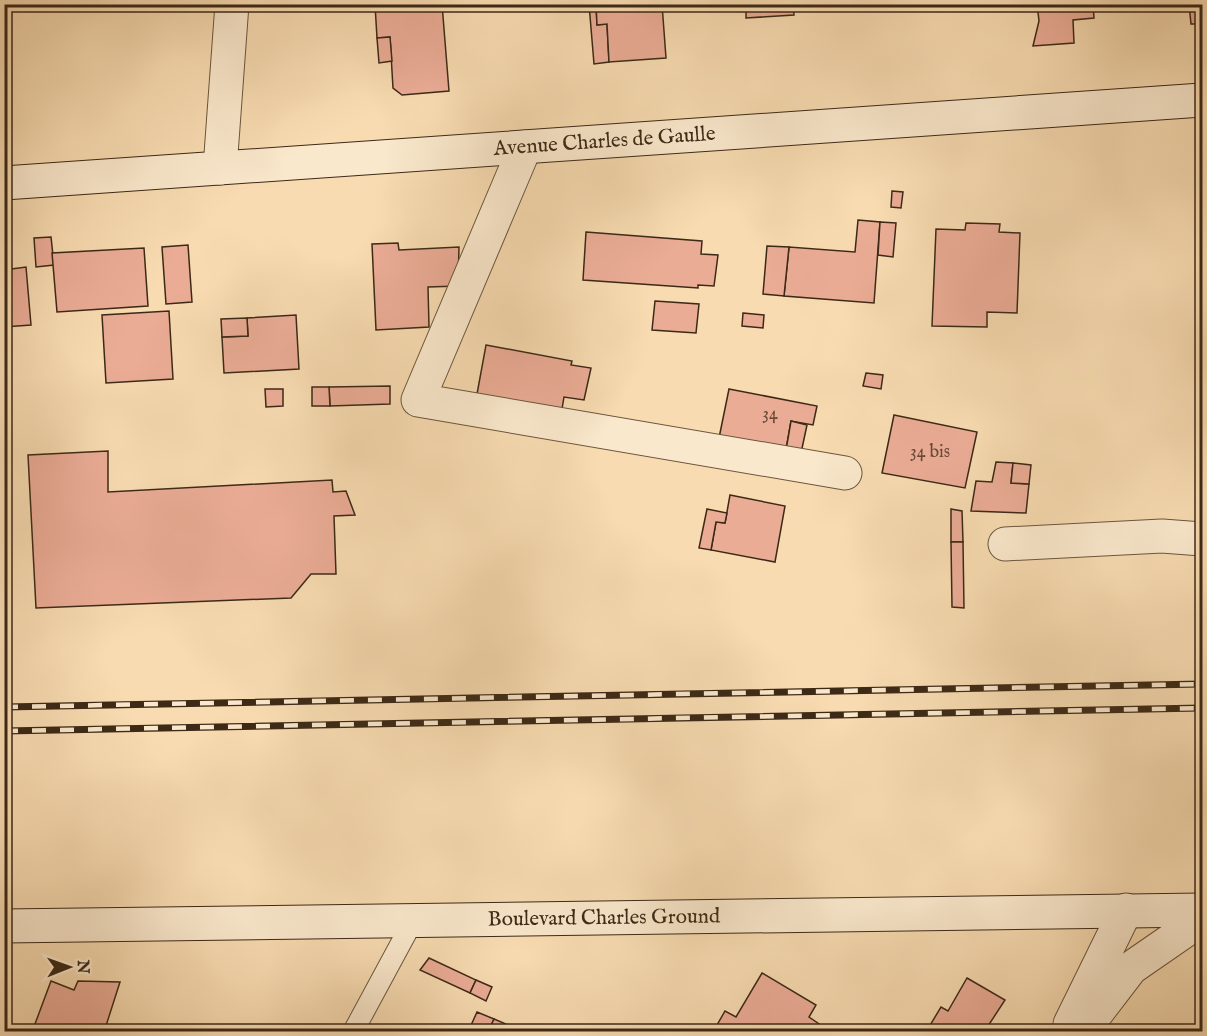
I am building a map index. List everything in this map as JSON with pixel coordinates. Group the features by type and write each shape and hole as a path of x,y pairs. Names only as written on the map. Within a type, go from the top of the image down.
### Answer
{"street":[{"path":"220,168 232,4"},
{"name":"Avenue Charles de Gaulle","path":"4,183 1203,100"},
{"path":"525,147 418,400 844,473"},
{"path":"1005,544 1162,537 1203,539"},
{"path":"1066,1032 1126,910"},
{"name":"Boulevard Charles Ground","path":"4,926 1203,910"},
{"path":"1082,1032 1131,968 1203,919"}],"lane":[{"path":"353,1032 414,919"}],"building":[{"path":"442,4 449,91 402,95 393,88 390,37 377,38 375,5"},
{"path":"589,4 596,4 597,25 607,24 609,62 594,64"},
{"path":"596,4 662,4 666,58 609,62 607,24 597,25"},
{"path":"746,4 793,4 794,15 746,18"},
{"path":"1037,4 1093,4 1094,18 1073,20 1074,43 1033,46 1039,21"},
{"path":"1189,4 1202,4 1202,24 1191,24"},
{"path":"390,37 392,61 379,63 377,38"},
{"path":"892,191 903,192 901,208 891,207"},
{"path":"858,220 880,222 874,303 784,296 789,247 855,252"},
{"path":"880,222 896,223 893,257 878,255"},
{"path":"966,223 1000,224 999,232 1020,233 1017,313 987,312 987,327 932,326 936,229 965,230"},
{"path":"586,232 702,241 701,254 718,255 714,286 698,285 698,288 583,280"},
{"path":"51,237 54,265 36,267 34,238"},
{"path":"398,243 399,250 459,247 458,286 428,287 429,327 376,330 372,244"},
{"path":"188,245 192,302 166,304 162,247"},
{"path":"767,246 789,247 784,296 763,294"},
{"path":"144,248 148,306 57,312 52,253"},
{"path":"26,267 31,325 4,327 4,270"},
{"path":"655,301 699,304 696,333 652,330"},
{"path":"169,311 173,379 106,383 102,315"},
{"path":"743,313 764,315 763,328 742,326"},
{"path":"296,315 299,369 224,373 222,337 248,336 247,318"},
{"path":"247,318 248,336 222,337 221,319"},
{"path":"486,345 572,361 571,365 591,368 584,400 564,397 562,409 477,394"},
{"path":"866,373 883,375 881,389 863,386"},
{"path":"390,386 390,404 330,406 329,387"},
{"path":"312,387 329,387 330,406 312,406"},
{"path":"265,389 283,389 283,406 266,407"},
{"path":"729,389 817,406 813,425 791,421 786,450 719,438"},
{"path":"894,415 977,432 965,488 882,473"},
{"path":"791,421 807,425 801,453 786,450"},
{"path":"108,451 108,492 332,480 333,492 346,491 355,515 334,516 336,574 311,574 291,598 36,608 28,455"},
{"path":"996,462 1013,463 1011,483 1029,484 1026,513 971,511 976,481 992,482"},
{"path":"1013,463 1031,465 1029,484 1011,483"},
{"path":"730,495 785,506 775,562 711,550 716,522 725,523"},
{"path":"707,509 727,513 725,523 716,522 711,550 699,548"},
{"path":"951,509 962,511 963,542 951,542"},
{"path":"951,542 963,542 964,608 952,607"},
{"path":"429,958 476,980 470,993 420,970"},
{"path":"762,973 816,1005 809,1017 831,1032 713,1032 725,1011 736,1017"},
{"path":"967,978 1005,1000 988,1026 986,1025 981,1032 926,1032 941,1007 948,1011"},
{"path":"476,980 492,987 486,1001 470,993"},
{"path":"51,981 74,990 78,981 120,982 104,1032 32,1032"},
{"path":"477,1012 494,1019 488,1032 468,1032"},
{"path":"494,1019 525,1032 488,1032"}],"railway":[{"path":"4,707 1202,684"},
{"path":"4,731 1202,708"}]}
